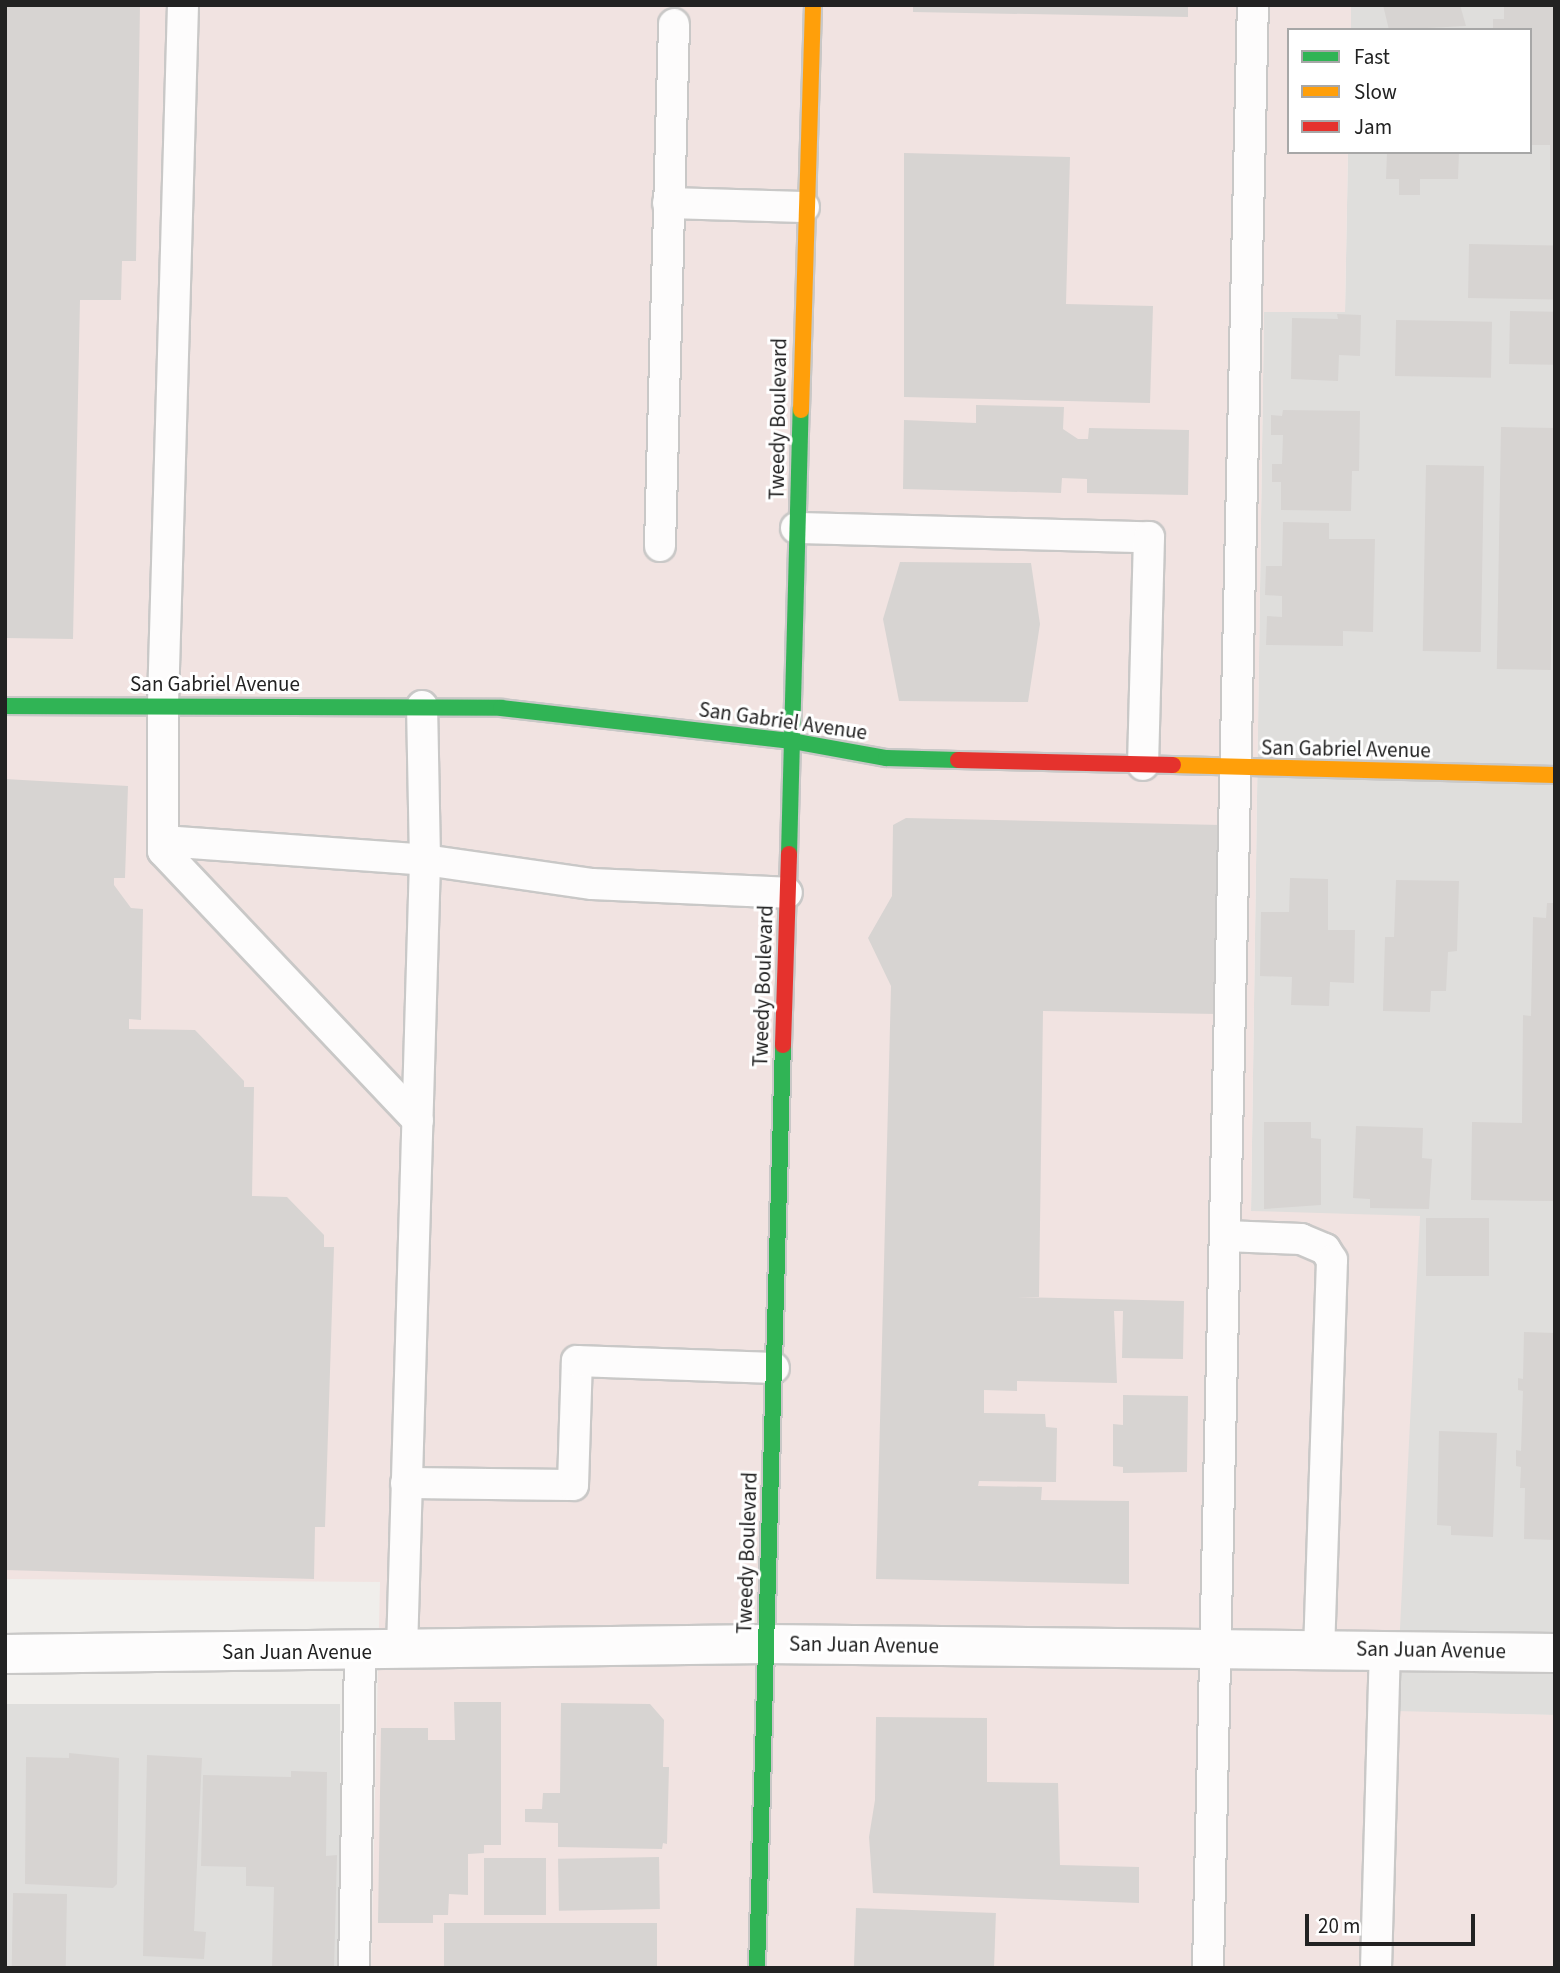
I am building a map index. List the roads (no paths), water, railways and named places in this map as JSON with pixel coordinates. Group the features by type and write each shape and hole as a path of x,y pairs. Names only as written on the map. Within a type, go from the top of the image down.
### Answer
{"main road":[{"name":"Tweedy Boulevard","path":"757,1968 792,741 804,207 813,5"},
{"name":"San Gabriel Avenue","path":"5,706 163,704 500,708 792,741 886,758 1555,775"}],"street":[{"name":"San Juan Avenue","path":"5,1654 360,1652 766,1644 1385,1648 1555,1653"}],"lane":[{"path":"183,5 163,704 163,851 418,1121"},
{"path":"1208,1968 1253,5"},
{"path":"660,546 674,24"},
{"path":"668,203 804,207"},
{"path":"796,528 1149,537 1143,765"},
{"path":"402,1650 425,860 422,706"},
{"path":"163,841 425,860 592,884 787,893"},
{"path":"1225,1236 1301,1239 1325,1249 1332,1260 1319,1648"},
{"path":"406,1483 573,1485 577,1361 774,1368"},
{"path":"1376,1968 1385,1648"},
{"path":"354,1968 360,1652"}]}
